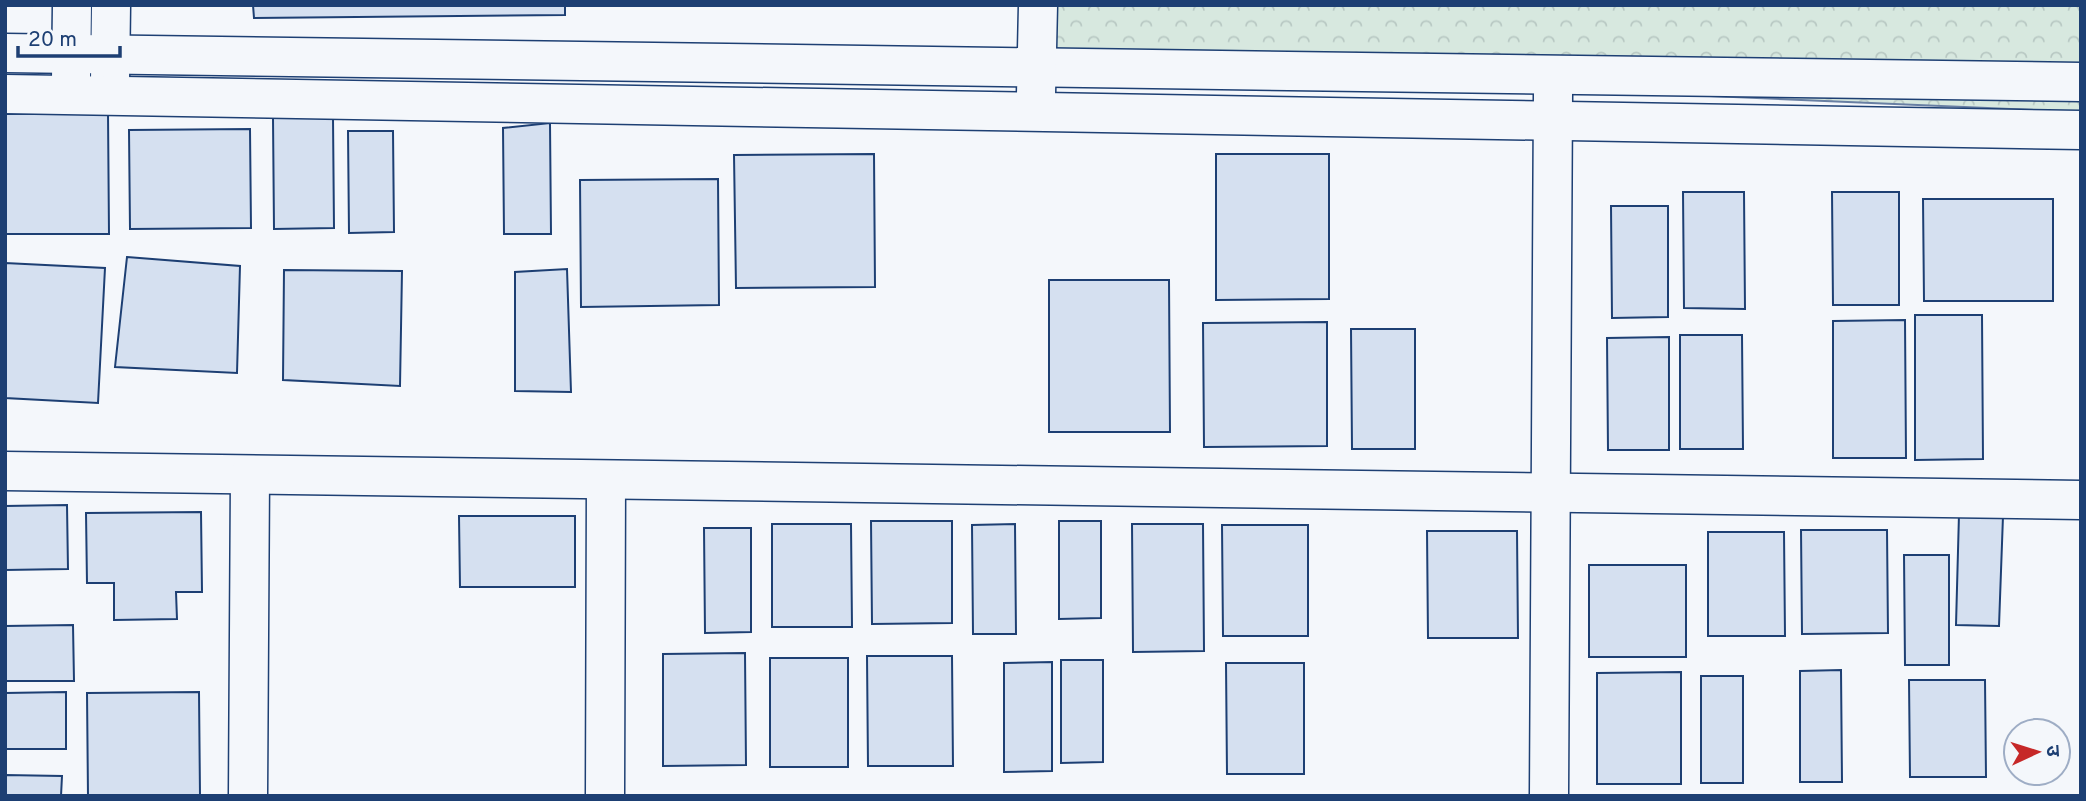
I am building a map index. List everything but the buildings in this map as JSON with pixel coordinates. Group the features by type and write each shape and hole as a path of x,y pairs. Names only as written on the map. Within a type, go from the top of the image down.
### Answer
{"street":[{"path":"70,95 72,5"},
{"path":"110,96 111,5"},
{"path":"1036,112 1038,5"},
{"path":"5,53 2081,82"},
{"path":"1549,796 1553,75"},
{"path":"5,94 2081,130"},
{"path":"5,471 2081,500"},
{"path":"248,796 250,475"},
{"path":"605,796 606,480"}],"green space":[{"path":"1038,5 2081,5 2081,112 1037,67"}]}
